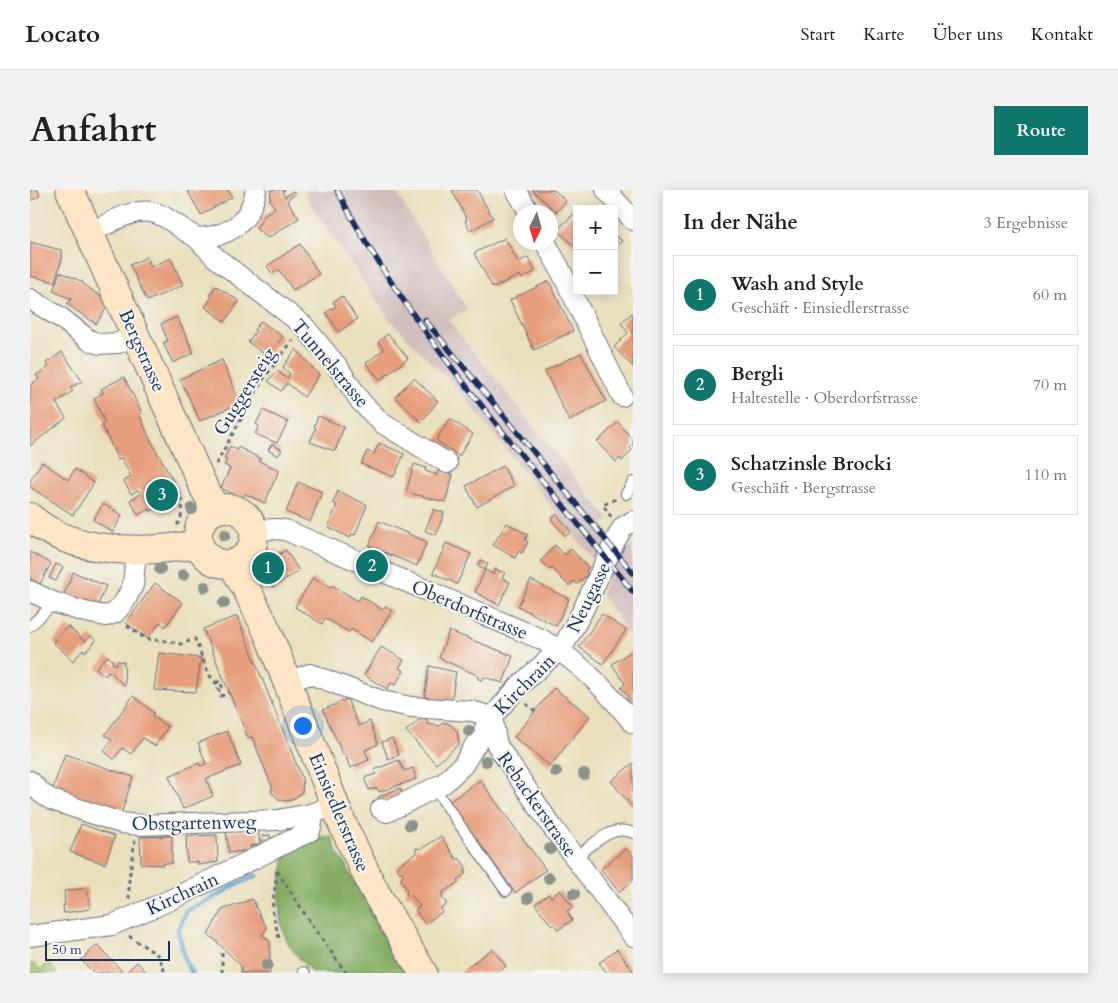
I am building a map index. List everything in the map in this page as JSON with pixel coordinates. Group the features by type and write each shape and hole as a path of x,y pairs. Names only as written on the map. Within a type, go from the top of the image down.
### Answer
{"main road":[{"name":"Bergstrasse","path":"70,190 204,488 216,510"},
{"path":"231,509 239,512 246,516 253,530 252,548 247,555 232,564 215,562 208,558 199,544 199,528 203,520 208,514 216,510 231,509"},
{"path":"30,517 38,524 60,536 95,546 136,551 199,544"},
{"name":"Einsiedlerstrasse","path":"232,564 268,633 342,823 373,888 423,973"}],"street":[{"path":"196,238 224,234 241,223 251,210 256,190"},
{"path":"516,190 524,205"},
{"path":"606,190 633,220"},
{"name":"Tunnelstrasse","path":"90,233 137,212 150,212 163,216 196,238 215,257 303,325 338,366 361,402 382,423 447,463"},
{"path":"549,250 622,396"},
{"path":"30,299 61,318 88,340 100,344 118,343 136,335"},
{"name":"Neugasse","path":"559,650 573,630 623,527 633,521"},
{"name":"Oberdorfstrasse","path":"253,530 285,530 525,632 559,650 580,665 599,683 633,723"},
{"path":"30,591 53,602 106,616 114,613 125,601 133,585 136,551"},
{"name":"Kirchrain","path":"381,810 387,812 444,783 463,765 492,717 520,685 559,650"},
{"path":"287,682 310,674 382,700 411,707 472,711 492,717"},
{"name":"Rebackerstrasse","path":"492,717 497,745 550,824 633,936"},
{"name":"Obstgartenweg","path":"30,781 52,800 121,823 140,825 278,820 310,814 336,805"},
{"name":"Kirchrain","path":"30,936 112,924 168,901 310,831 312,822 310,814"}],"lane":[{"path":"626,494 633,482"},
{"path":"30,626 53,602"},
{"path":"434,788 506,891"},
{"path":"576,858 609,833 619,829 633,833"}],"path":[{"name":"Guggersteig","path":"215,466 262,381 303,325"},
{"path":"612,518 603,506 626,494"},
{"path":"172,529 179,524 181,498"},
{"path":"114,613 123,624 146,639 181,644 195,639 209,675 216,683 220,681 223,689 219,691 221,696 229,693"},
{"path":"129,902 129,879 136,837"},
{"path":"272,849 277,871 272,910 280,942"},
{"path":"277,871 346,973"},
{"path":"112,924 159,956 165,973"},
{"path":"222,952 222,973"}],"shaded area":[{"path":"304,190 395,190 467,309 448,320 609,520 602,525 622,549 632,546 633,534 633,641 601,593 608,578 460,392 390,320 313,209"}],"green space":[{"path":"332,836 337,853 344,862 407,973 312,973 288,943 282,929 279,907 286,851 318,837"},
{"path":"48,963 57,973 30,973 30,964 35,964 40,970"}],"building":[{"path":"30,190 38,190 40,196 30,201"},
{"path":"187,190 228,190 232,197 201,215"},
{"path":"271,190 285,190 282,192 285,197 293,191 295,194 287,200 299,218 268,238 256,229 265,214 275,208 270,201"},
{"path":"452,190 477,190 493,218 470,231 465,221 467,220"},
{"path":"532,190 554,190 566,201 558,210 558,205 548,205"},
{"path":"573,215 573,245 558,231"},
{"path":"505,238 518,262 528,257 535,271 522,279 520,275 493,288 474,253"},
{"path":"30,242 61,250 61,255 63,255 55,282 30,276"},
{"path":"300,244 319,274 293,290 279,270 272,274 267,266"},
{"path":"147,257 151,267 171,258 183,285 147,301 130,265"},
{"path":"60,272 83,282 110,303 96,324 67,304 71,299 53,291"},
{"path":"549,281 573,331 534,350 510,300"},
{"path":"216,286 239,301 225,322 205,307 212,297 210,295"},
{"path":"342,296 357,319 339,332 326,313 336,306 333,302"},
{"path":"632,313 633,367 614,347 628,333 621,323"},
{"path":"177,317 194,353 173,363 163,343 168,341 161,324"},
{"path":"261,321 283,337 267,356 248,342"},
{"path":"388,334 408,358 380,380 366,363 384,349 378,342"},
{"path":"296,349 319,375 304,397 287,383 281,391 268,381 277,371 287,379 290,374 283,367"},
{"path":"62,352 82,381 70,388 73,391 56,403 66,418 30,446 30,385 39,379 36,375 49,367 46,363"},
{"path":"581,353 606,401 569,421 545,371"},
{"path":"222,360 240,403 200,421 180,379"},
{"path":"124,377 142,413 139,414 150,439 181,495 138,515 130,500 141,494 138,490 131,494 124,481 131,477 122,458 118,460 102,425 105,423 94,398 103,393 101,389"},
{"path":"414,378 438,401 421,422 395,397"},
{"path":"263,410 288,422 277,443 255,434 259,426 256,424"},
{"path":"318,416 344,427 335,451 310,442 316,428 314,427"},
{"path":"450,419 473,434 459,456 436,440"},
{"path":"618,422 633,440 633,445 630,448 632,450 622,461 620,458 616,462 597,442"},
{"path":"379,443 404,454 394,477 361,464 367,451 374,454"},
{"path":"272,444 282,450 278,456 268,450"},
{"path":"230,446 237,450 238,447 261,459 259,461 279,470 265,503 245,494 242,498 221,488 230,468 224,465 227,460 224,459"},
{"path":"42,462 68,480 75,469 94,483 73,515 30,487 30,481"},
{"path":"414,464 426,468 425,471 437,475 438,471 453,475 445,502 406,492"},
{"path":"503,466 514,486 477,507 466,486"},
{"path":"298,482 322,492 310,522 286,512"},
{"path":"338,491 367,505 355,535 352,534 350,538 328,527 337,505 333,503"},
{"path":"103,504 122,515 113,532 93,520"},
{"path":"434,509 444,513 436,535 425,531"},
{"path":"557,514 571,532 565,536 551,519"},
{"path":"379,521 427,542 417,566 369,546"},
{"path":"507,523 528,535 525,540 528,542 522,553 519,551 515,558 493,545"},
{"path":"446,543 471,554 457,584 433,573"},
{"path":"555,545 565,555 571,549 589,568 585,571 588,574 577,584 574,581 569,586 552,568 550,570 541,561"},
{"path":"286,550 299,571 273,587 260,566"},
{"path":"30,552 51,563 40,584 30,579"},
{"path":"481,560 488,564 484,570 477,566"},
{"path":"56,564 63,567 56,581 49,578"},
{"path":"496,569 505,573 502,578 510,582 499,605 475,592 485,570 493,574"},
{"path":"73,572 106,586 97,607 63,597"},
{"path":"313,578 330,588 332,585 358,601 361,596 383,610 385,606 392,611 372,642 351,629 349,632 325,618 322,624 295,607"},
{"path":"531,580 569,599 556,626 518,606"},
{"path":"155,583 183,603 165,627 160,622 148,639 126,623"},
{"path":"602,614 626,630 603,664 579,647"},
{"path":"237,616 302,778 302,792 292,800 280,800 272,793 271,790 273,789 252,737 248,738 203,629"},
{"path":"68,626 85,642 91,636 96,641 85,652 83,650 73,661 53,642"},
{"path":"449,631 513,656 503,683 484,677 482,680 478,679 477,675 439,658"},
{"path":"381,647 404,660 399,668 404,671 395,685 391,683 387,689 364,675"},
{"path":"633,650 633,702 621,688 625,684 612,664"},
{"path":"159,653 201,658 196,692 154,690"},
{"path":"107,656 116,665 117,661 124,662 125,686 114,674 108,671 106,676 96,668"},
{"path":"429,666 456,672 451,703 424,700"},
{"path":"554,688 590,716 550,766 514,737"},
{"path":"133,696 154,713 152,716 168,727 155,746 143,738 131,754 122,748 114,759 104,751 112,740 105,735"},
{"path":"347,699 359,726 370,721 378,744 365,750 369,760 350,768 323,710"},
{"path":"426,719 428,724 440,726 443,723 448,723 457,731 459,744 436,764 406,731 419,720"},
{"path":"227,731 241,765 206,779 213,796 183,809 169,776 199,763 200,766 206,764 198,743"},
{"path":"392,738 399,755 388,759 382,742"},
{"path":"65,754 133,777 121,814 52,791"},
{"path":"399,760 404,771 413,768 416,779 379,792 377,788 369,790 364,778 376,774 374,770"},
{"path":"633,763 633,808 611,781"},
{"path":"480,780 546,870 515,893 449,802"},
{"path":"400,788 404,797 382,807 378,797"},
{"path":"81,824 115,836 105,864 70,852"},
{"path":"258,829 260,844 250,846 251,850 229,853 226,832"},
{"path":"217,835 218,862 198,865 198,862 187,862 186,836"},
{"path":"270,835 271,844 263,845 262,836"},
{"path":"172,836 172,863 164,863 164,865 141,864 140,837"},
{"path":"441,836 456,859 460,859 466,867 465,874 457,880 459,882 443,892 442,898 447,904 440,909 442,912 425,924 415,910 420,906 412,896 406,895 407,890 401,880 403,873 401,871 400,873 396,867 416,853 416,848 421,849"},
{"path":"626,848 633,856 633,881 619,892 601,869"},
{"path":"87,888 90,909 64,913 64,891"},
{"path":"560,890 573,907 567,911 572,920 558,930 554,924 552,926 535,904 549,894 551,897"},
{"path":"253,899 267,928 262,935 270,941 270,973 241,973 241,966 208,935 222,910"},
{"path":"97,945 124,973 94,973 81,960"},
{"path":"492,949 506,966 500,973 464,973 462,971"},
{"path":"617,949 633,973 607,973 599,963"},
{"path":"137,962 147,973 126,973"}],"waterway":[{"path":"192,973 185,960 178,930 186,911 256,876"}],"railway":[{"path":"337,190 368,245 401,297 437,348 475,398 633,592"},
{"path":"425,320 633,573"}],"place":[{"name":"Schatzinsle Brocki","path":"162,495"},
{"name":"Bergli","path":"372,566"},
{"name":"Wash and Style","path":"268,568"}]}
